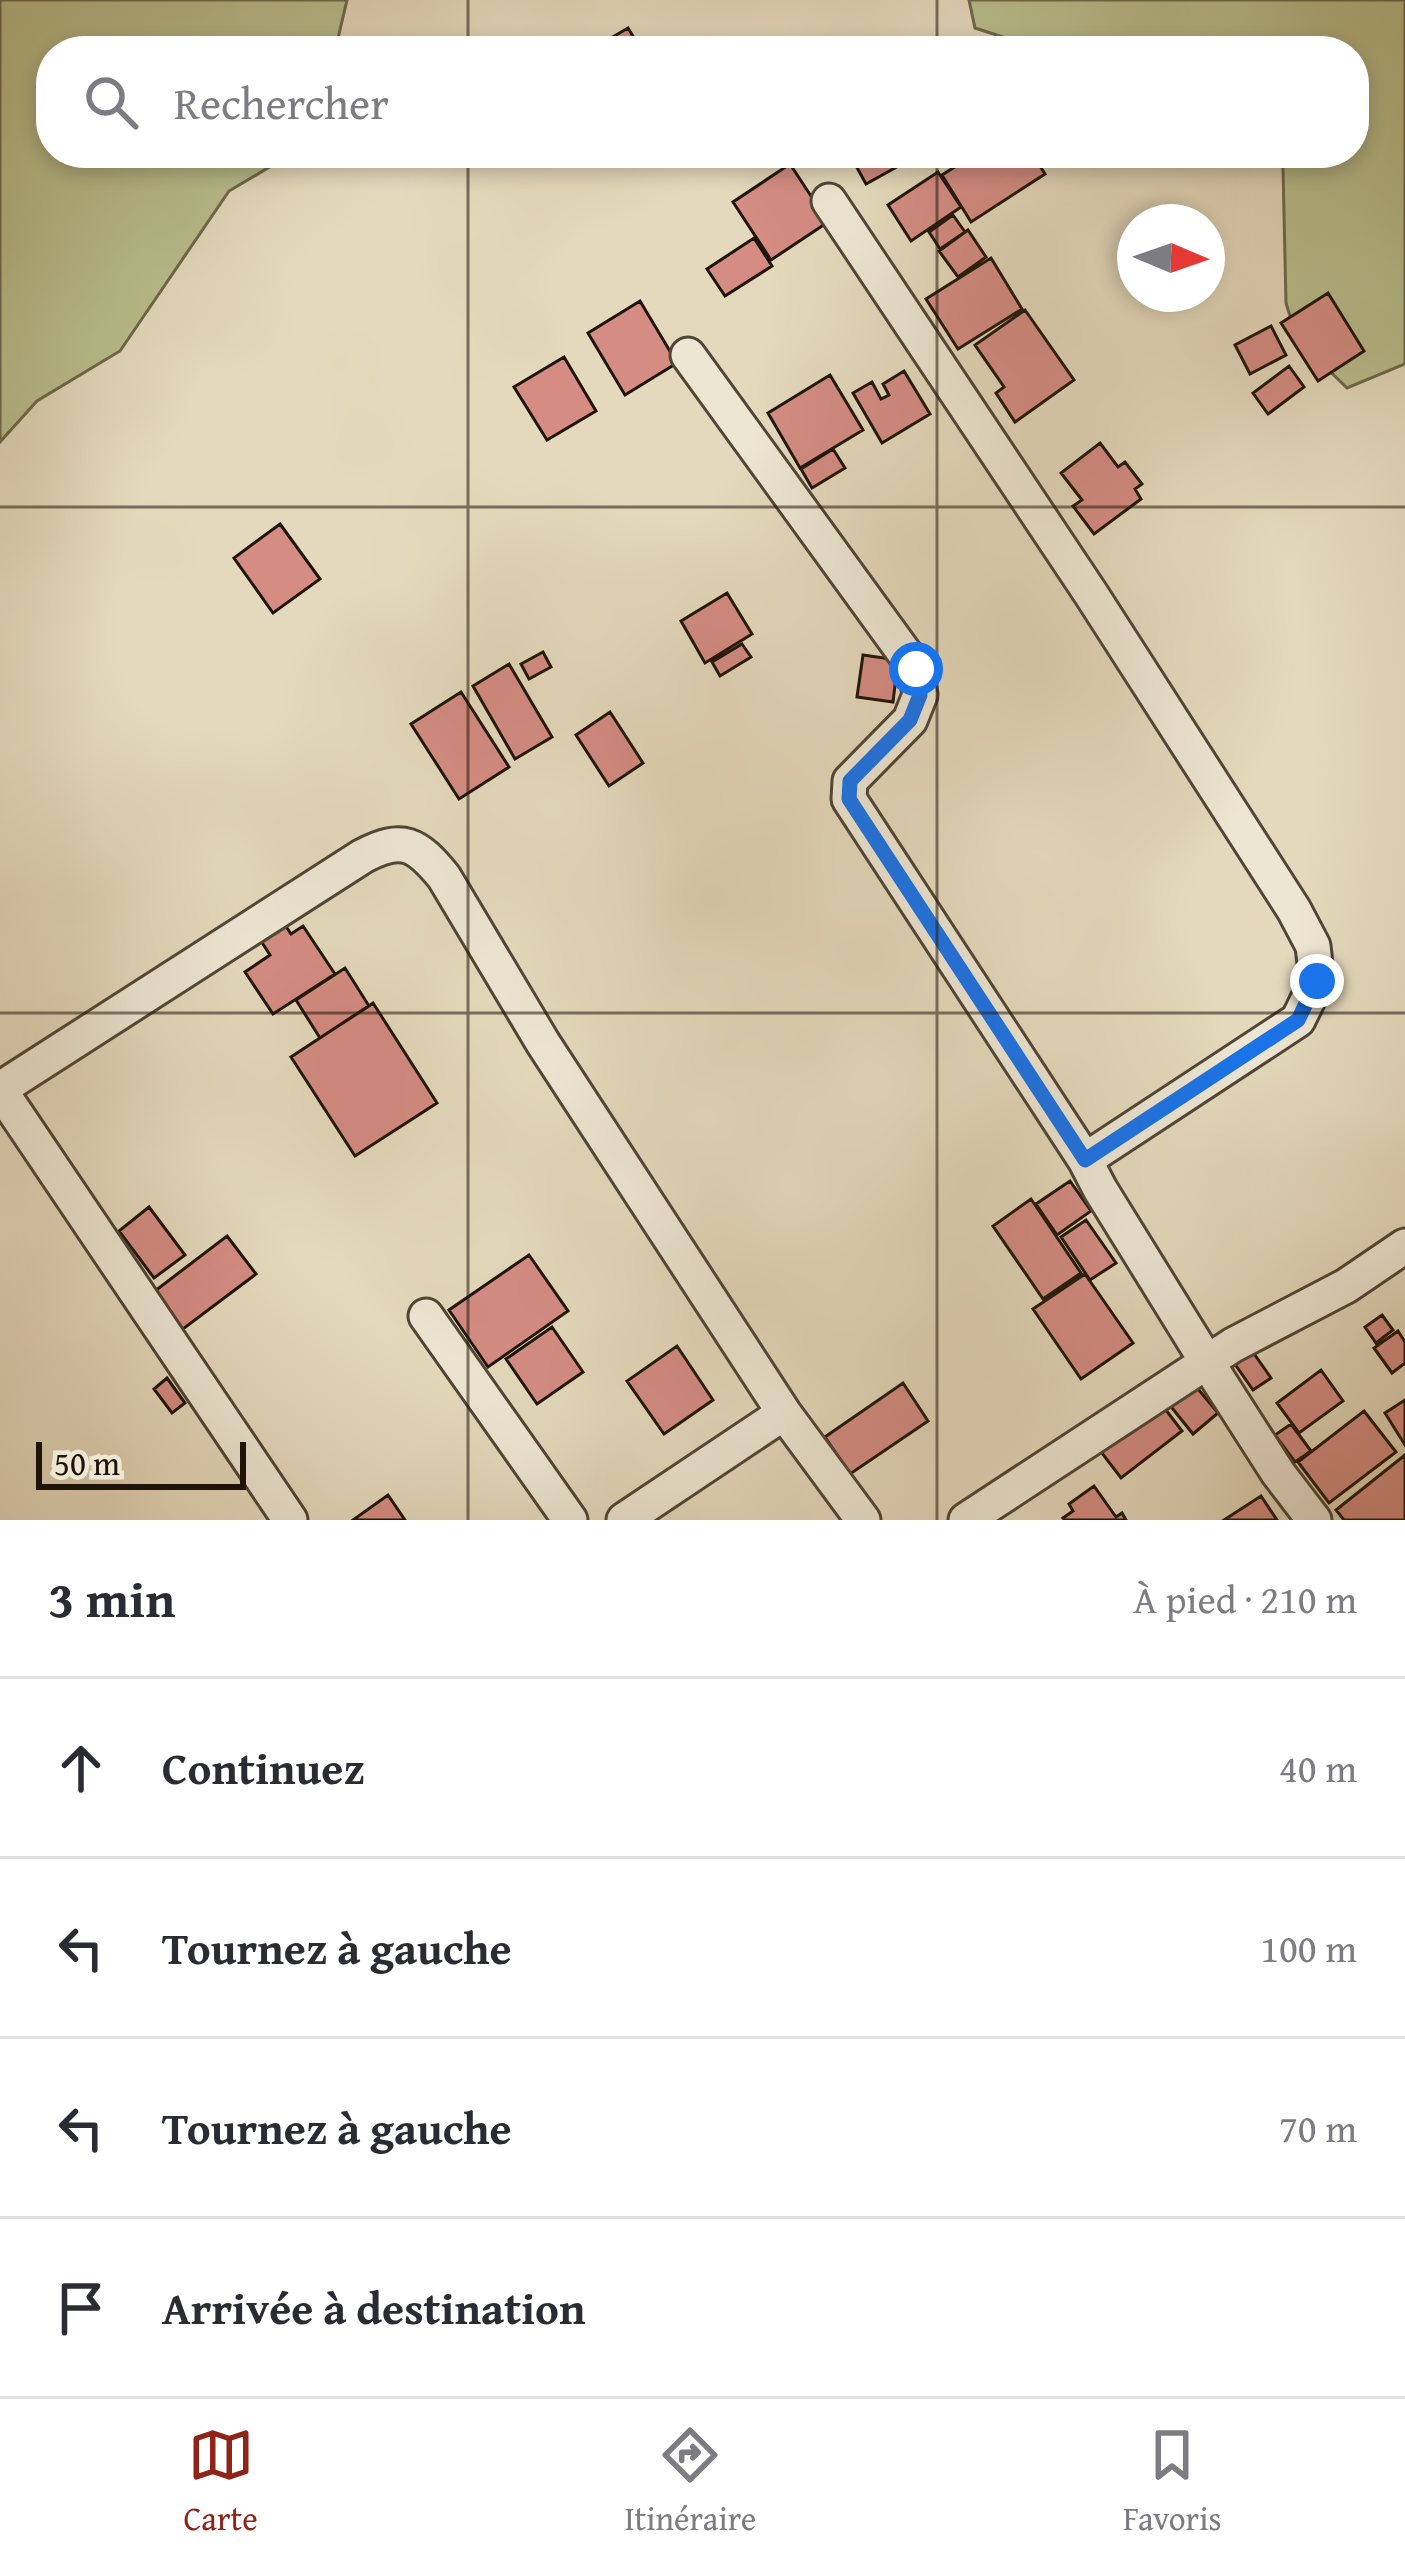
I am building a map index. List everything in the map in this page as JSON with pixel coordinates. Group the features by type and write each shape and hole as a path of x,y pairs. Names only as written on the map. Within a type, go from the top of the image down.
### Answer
{"street":[{"path":"830,201 1090,594 1313,946 1317,981 1298,1020 1085,1160"},
{"path":"688,355 916,669 920,695 910,720 850,781 849,799 1085,1160 1278,1473 1314,1520"},
{"path":"290,1520 0,1090 363,856 386,844 407,844 426,855 445,877 543,1042 784,1413 863,1520"},
{"path":"966,1520 1234,1345 1346,1286 1405,1246"},
{"path":"426,1316 570,1520"},
{"path":"624,1520 784,1413"}],"green space":[{"path":"0,0 347,0 339,36 36,36 36,168 268,168 229,191 120,351 37,401 0,442"},
{"path":"969,0 1405,0 1405,364 1347,388 1297,339 1286,303 1283,168 1369,168 1369,36 1000,36 975,28"}],"building":[{"path":"784,168 793,168 828,222 771,260 733,202"},
{"path":"857,168 895,168 866,184"},
{"path":"953,168 1041,168 1045,174 971,222 942,175"},
{"path":"938,172 961,207 911,241 888,205"},
{"path":"953,215 965,232 940,249 929,232"},
{"path":"968,230 986,257 958,277 939,251"},
{"path":"754,238 772,266 725,296 707,269"},
{"path":"991,258 1022,309 958,349 926,299"},
{"path":"1328,293 1364,351 1318,381 1281,323"},
{"path":"640,301 677,363 625,395 588,333"},
{"path":"1025,310 1074,380 1015,422 996,393 1004,387 975,345"},
{"path":"1271,326 1286,355 1250,374 1235,345"},
{"path":"564,357 596,411 547,440 514,387"},
{"path":"1289,366 1304,387 1268,414 1253,393"},
{"path":"904,371 930,414 882,443 853,393 872,382 881,399 889,395 883,384"},
{"path":"830,375 863,430 800,468 768,413"},
{"path":"1100,443 1118,467 1125,462 1142,484 1135,489 1141,499 1094,534 1073,506 1082,500 1061,473"},
{"path":"833,449 845,468 812,488 801,469"},
{"path":"280,524 320,579 273,613 234,558"},
{"path":"727,593 752,634 705,663 681,621"},
{"path":"742,644 751,657 720,676 712,662"},
{"path":"543,652 551,667 529,679 521,664"},
{"path":"863,655 898,660 893,702 857,697"},
{"path":"509,664 552,737 515,759 473,686"},
{"path":"461,692 509,767 459,799 411,724"},
{"path":"610,712 643,763 609,786 576,735"},
{"path":"285,925 291,934 303,926 335,974 273,1014 245,972 270,955 261,941"},
{"path":"345,968 369,1006 320,1038 296,1000"},
{"path":"373,1003 437,1103 355,1156 291,1057"},
{"path":"1070,1181 1091,1211 1057,1235 1036,1204"},
{"path":"1031,1199 1081,1273 1043,1299 993,1226"},
{"path":"149,1207 185,1255 154,1278 119,1231"},
{"path":"1086,1220 1116,1263 1090,1280 1061,1237"},
{"path":"227,1236 256,1274 179,1332 151,1294"},
{"path":"529,1255 568,1311 488,1367 449,1310"},
{"path":"1085,1274 1133,1343 1081,1379 1033,1309"},
{"path":"1382,1315 1393,1330 1376,1343 1365,1327"},
{"path":"552,1327 583,1372 537,1404 506,1359"},
{"path":"1398,1331 1405,1342 1405,1363 1392,1373 1374,1348"},
{"path":"677,1346 713,1400 664,1434 627,1381"},
{"path":"1250,1348 1271,1378 1253,1390 1232,1360"},
{"path":"1321,1370 1343,1401 1299,1433 1277,1403"},
{"path":"167,1378 185,1403 172,1413 154,1389"},
{"path":"1189,1378 1218,1413 1193,1434 1164,1398"},
{"path":"903,1383 928,1421 850,1474 825,1437"},
{"path":"1156,1397 1182,1431 1121,1478 1095,1444"},
{"path":"1405,1400 1405,1445 1385,1413"},
{"path":"1364,1411 1396,1452 1329,1503 1298,1462"},
{"path":"1291,1424 1311,1451 1295,1462 1275,1435"},
{"path":"1405,1455 1405,1520 1344,1520 1336,1510"},
{"path":"1094,1486 1116,1517 1122,1513 1126,1520 1063,1518 1073,1511 1069,1504"},
{"path":"388,1495 405,1520 353,1520"},
{"path":"1261,1496 1277,1520 1224,1520"}],"route":[{"path":"916,669 920,695 910,720 850,781 849,799 1085,1160 1298,1020 1317,981"}]}
